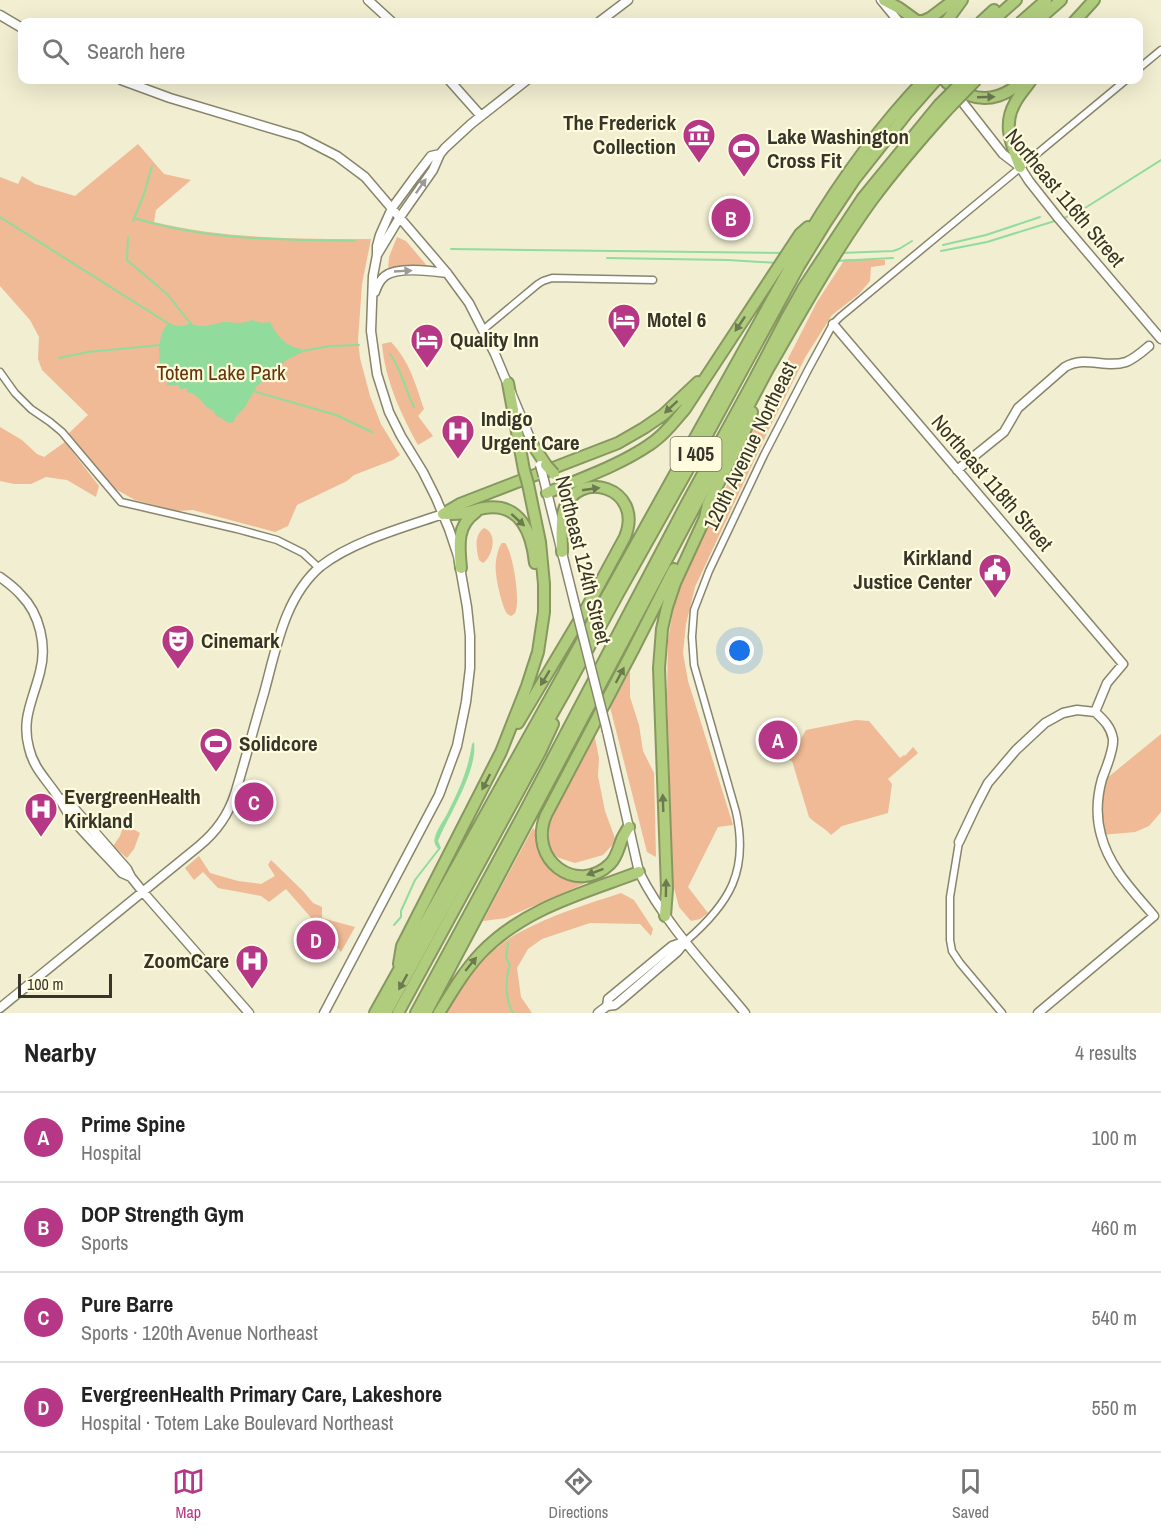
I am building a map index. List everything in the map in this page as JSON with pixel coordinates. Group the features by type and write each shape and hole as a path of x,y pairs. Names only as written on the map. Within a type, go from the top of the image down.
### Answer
{"highway":[{"path":"883,0 912,18"},
{"path":"930,18 954,0"},
{"path":"949,18 962,0"},
{"path":"985,18 1005,0"},
{"path":"996,18 1016,0"},
{"path":"1026,18 1046,0"},
{"path":"1041,18 1061,0"},
{"path":"1078,18 1094,0"},
{"name":"I 405","path":"386,1013 564,693 785,283 808,235 846,176 877,136 924,84"},
{"name":"I 405","path":"808,235 854,180 924,84"},
{"path":"951,84 969,95 984,98 1006,93 1019,84"},
{"name":"I 405","path":"416,1013 687,503 809,287 847,229 917,144 961,84"},
{"name":"I 405","path":"942,108 971,84"},
{"path":"1020,167 1008,125 1009,116 1028,84"},
{"path":"548,493 633,455 657,438 685,409 769,282 808,235"},
{"name":"I 405","path":"375,1013 785,283"},
{"name":"I 405","path":"426,1013 572,741 809,287"},
{"path":"443,514 460,504 618,443 663,415 714,367"},
{"path":"629,827 621,840 618,853 610,863 590,875 572,874 557,867 545,853 541,838 542,823 546,815 745,431 768,369"},
{"path":"501,752 538,652 544,612 540,542 508,383"},
{"path":"533,445 546,470 565,478 586,476"},
{"path":"398,970 402,946 501,752 586,609 625,537 629,514 618,495 599,487 586,488 570,499 564,509 562,552"},
{"path":"665,916 667,889 658,668 661,639 675,583 705,518 708,504"},
{"path":"461,568 459,540 461,530 470,516 483,508"},
{"path":"443,514 498,508 514,514 526,528 532,540 538,602 527,686"},
{"path":"398,1013 540,752 558,715 564,693"},
{"path":"405,1013 522,798 560,736 571,725"},
{"path":"439,1013 458,981 474,961 510,927 543,908 639,872"}],"street":[{"path":"368,0 388,18"},
{"path":"604,18 628,0"},
{"path":"883,0 896,18"},
{"path":"0,15 18,26"},
{"path":"1143,65 1161,50"},
{"path":"132,84 170,98 300,137 337,156 367,179 447,273 469,303 484,329 533,445"},
{"path":"453,84 481,116"},
{"path":"377,255 433,170 440,154 456,137 522,84"},
{"name":"Northeast 116th Street","path":"948,84 1003,154 1020,167 1075,238 1161,338"},
{"name":"120th Avenue Northeast","path":"686,941 704,926 723,903 738,870 741,850 736,812 694,665 692,637 694,610 709,571 764,454 833,324 1121,84"},
{"path":"324,1013 439,795 453,760 463,721 470,668 470,636 461,568 443,514 428,480 398,430 385,399 377,374 371,314 380,235 392,208 431,156 440,154"},
{"path":"372,298 382,279 395,271 447,273"},
{"path":"484,329 538,284 552,278 653,280"},
{"name":"Northeast 118th Street","path":"833,324 1123,664 1107,683 1095,712"},
{"path":"957,470 1004,432 1017,408 1065,367 1084,361 1112,364 1125,362 1161,338"},
{"path":"0,372 15,393 31,409 62,432 121,502 277,540 303,553 319,568"},
{"name":"Northeast 124th Street","path":"546,470 548,493 607,731 639,872 665,916 745,1013"},
{"path":"0,1008 208,839 221,824 235,794 284,623 301,590 319,568 364,543 443,514"},
{"path":"0,577 27,602 40,630 42,666 27,714 26,735 37,769 69,814 122,873 131,877 249,1013"},
{"path":"1002,1013 952,951 950,897 959,842 988,783 1016,750 1045,723 1063,713 1077,710 1095,712 1110,728 1113,740 1101,783 1098,805 1101,835 1110,860 1154,916 1038,1013"},
{"path":"598,1013 607,1006 615,1005 677,952 686,941"}],"green space":[{"name":"Totem Lake Park","path":"138,144 164,174 191,180 156,210 154,222 234,235 371,239 362,284 358,340 360,358 370,396 381,424 400,455 354,475 347,481 297,505 288,526 275,532 193,510 177,511 135,500 110,486 68,434 88,415 42,370 38,359 39,337 30,320 0,286 0,177 18,184 22,176 35,184 75,196"},
{"path":"397,237 406,241 429,268 388,270 389,257"},
{"path":"845,259 885,260 885,265 871,267 870,281 859,294 832,315 806,356 767,433 695,587 686,624 683,653 688,681 733,825 718,827 688,887 708,913 700,919 691,921 679,907 673,884 667,693 668,640 674,605 681,582 774,386 817,302"},
{"path":"391,342 403,357 411,373 424,409 418,416 433,436 418,445 400,409 386,371 382,344"},
{"path":"0,427 44,457 65,442 99,486 96,497 67,480 46,477 31,484 0,481"},
{"path":"484,528 491,535 493,545 483,563 479,560 477,542"},
{"path":"502,543 505,543 511,556 515,578 517,607 511,616 505,610 497,579 496,561"},
{"path":"630,671 630,697 639,725 643,751 654,773 656,857 647,852 610,707"},
{"path":"856,720 869,721 900,758 913,747 918,753 888,779 892,784 888,813 842,826 831,835 809,817 792,761 782,758 788,749 794,751 806,730"},
{"path":"594,733 599,758 598,776 605,811 616,841 603,855 575,863 559,858 549,851 548,828 551,815"},
{"path":"1161,734 1161,812 1149,826 1135,832 1101,835 1101,783"},
{"path":"123,827 140,833 134,849 127,858 113,846"},
{"path":"533,828 539,853 549,868 566,877 588,882 506,918 483,921"},
{"path":"199,856 210,873 238,881 261,884 275,876 268,865 271,860 313,903 322,907 322,918 355,927 341,952 286,889 269,902 261,896 218,888 203,872 194,880 185,868"},
{"path":"621,893 634,900 653,929 651,936 640,924 590,923 542,939 528,949 517,968 521,997 532,1013 445,1013 477,967 508,939 557,915"}],"shaded area":[{"path":"251,320 262,323 270,322 282,340 303,352 288,359 257,386 234,422 216,416 214,411 195,395 187,392 187,389 181,390 178,385 167,386 161,369 159,352 161,335 169,323 180,326 190,323 203,326 226,322 242,323"},
{"path":"474,742 472,766 438,841 441,848 439,850 434,839 460,787"}],"waterway":[{"path":"1063,218 1085,208 1161,160"},
{"path":"133,221 152,166"},
{"path":"0,217 169,324"},
{"path":"943,245 986,235 1040,217"},
{"path":"134,218 216,235 355,241"},
{"path":"941,251 987,242 1058,220"},
{"path":"128,237 127,260 167,294 191,324"},
{"path":"840,253 893,251 912,241"},
{"path":"451,249 783,253"},
{"path":"607,258 777,263"},
{"path":"836,261 893,258"},
{"path":"59,358 88,352 160,345"},
{"path":"302,351 330,346 359,345"},
{"path":"390,354 398,367 414,407"},
{"path":"253,391 336,415 372,432"},
{"path":"394,925 401,917 401,911 415,880 439,849"},
{"path":"508,943 506,958 510,965 507,989 508,1002 513,1013"}],"place":[{"name":"The Frederick Collection","path":"699,164"},
{"name":"Lake Washington Cross Fit","path":"744,178"},
{"name":"DOP Strength Gym","path":"731,218"},
{"name":"Motel 6","path":"624,349"},
{"name":"Quality Inn","path":"427,369"},
{"name":"Indigo Urgent Care","path":"458,460"},
{"name":"Kirkland Justice Center","path":"995,599"},
{"name":"Cinemark","path":"178,670"},
{"name":"Prime Spine","path":"778,740"},
{"name":"Solidcore","path":"216,773"},
{"name":"Pure Barre","path":"254,802"},
{"name":"EvergreenHealth Kirkland","path":"41,838"},
{"name":"EvergreenHealth Primary Care, Lakeshore","path":"316,940"},
{"name":"ZoomCare","path":"252,990"}]}
